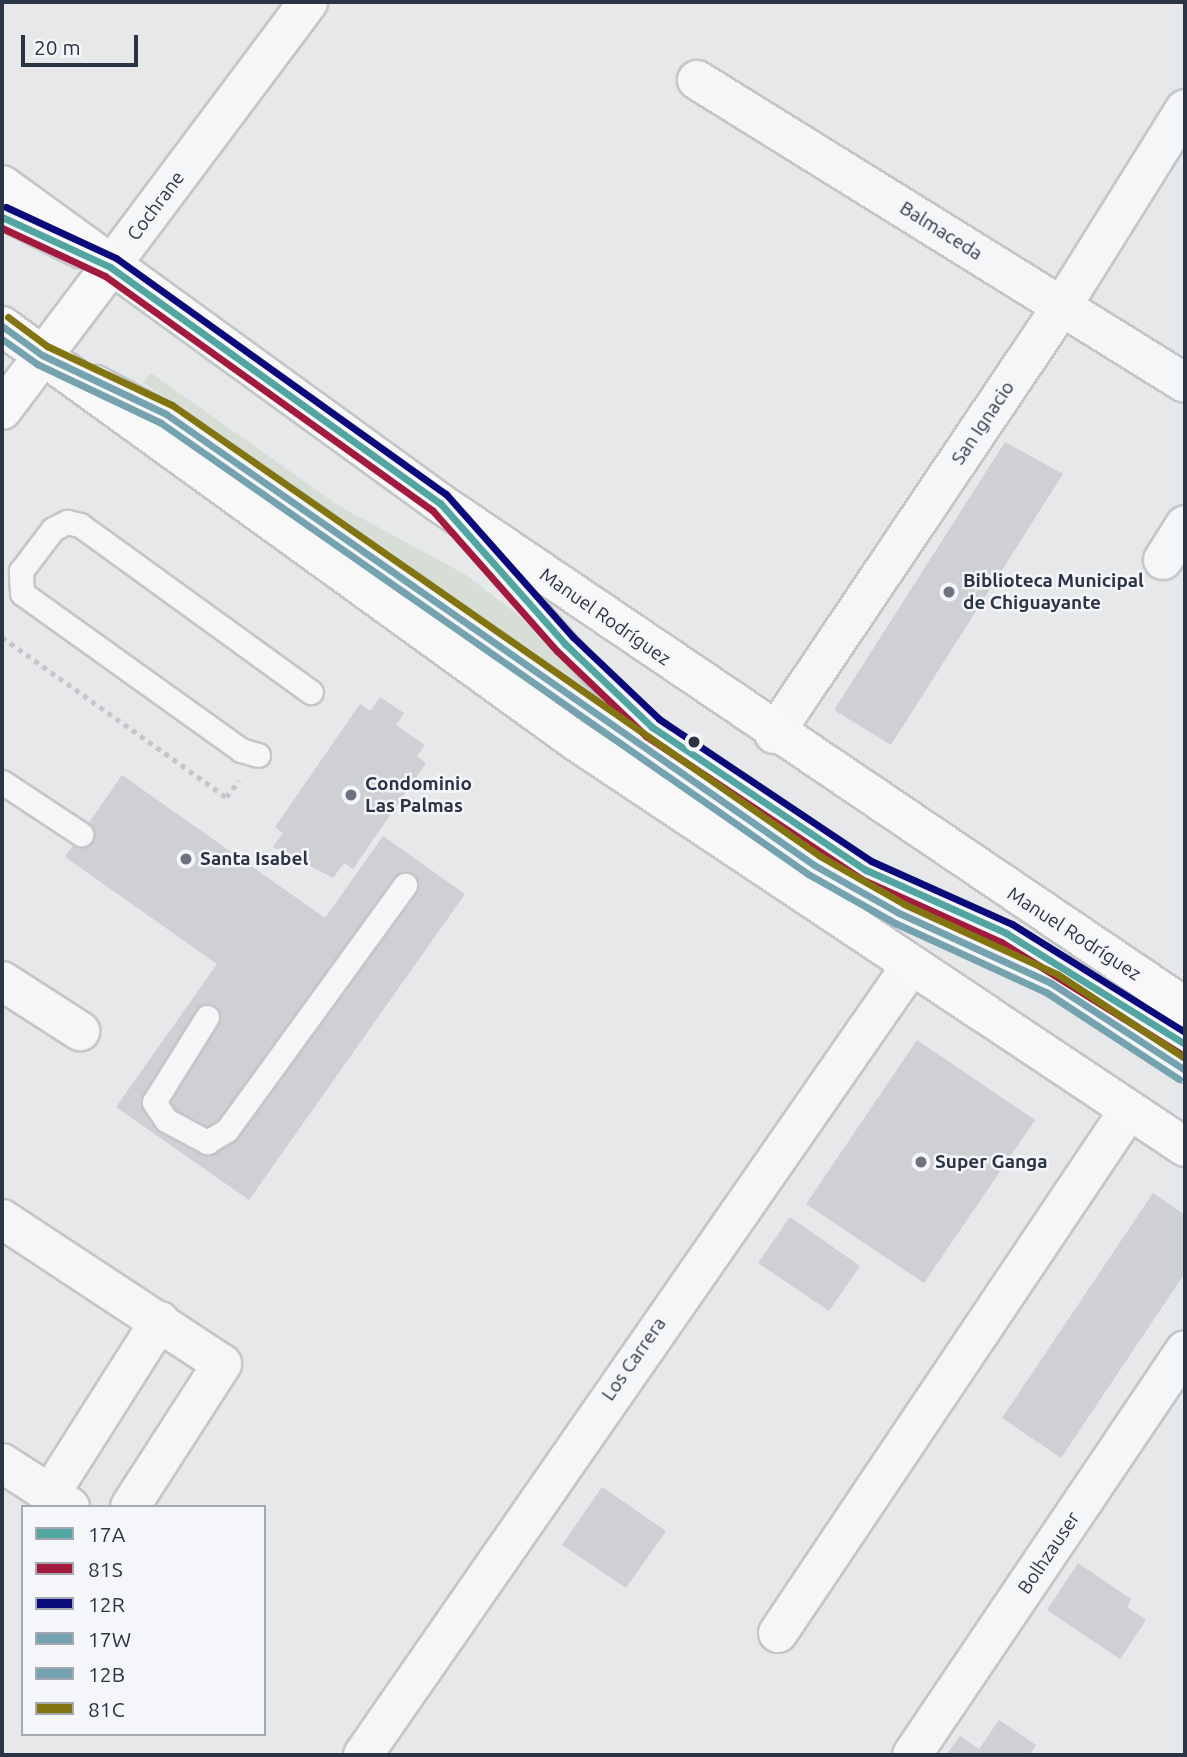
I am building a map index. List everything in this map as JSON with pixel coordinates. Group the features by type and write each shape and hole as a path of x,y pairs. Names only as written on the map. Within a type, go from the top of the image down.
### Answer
{"main road":[{"name":"Manuel Rodríguez","path":"2,185 110,267 440,503 774,734 1185,1007"},
{"name":"Cochrane","path":"2,410 110,267"},
{"path":"2,326 576,741 910,967 1185,1147"}],"street":[{"name":"Cochrane","path":"110,267 308,2"},
{"name":"Balmaceda","path":"697,80 1185,383"},
{"name":"San Ignacio","path":"774,734 1062,306 1185,109"},
{"path":"1163,560 1185,525"},
{"name":"Los Carrera","path":"363,1755 910,967"},
{"path":"2,981 80,1031"},
{"path":"778,1633 1129,1110"},
{"path":"2,1219 222,1364 131,1505"},
{"path":"2,1463 60,1500 160,1321"},
{"name":"Bolhzauser","path":"912,1755 1185,1351"}],"lane":[{"path":"2,217 110,267"},
{"path":"42,355 166,414 814,865 898,913 1051,983 1185,1070"},
{"path":"440,503 565,644 652,727 842,856 901,889 1006,933 1185,1044"},
{"path":"258,755 241,750 22,593 21,571 54,529 67,522 80,525 311,692"},
{"path":"2,782 81,834"},
{"path":"207,1017 154,1102 166,1120 207,1142 227,1130 405,885"}],"path":[{"path":"2,637 226,797 258,755"}],"shaded area":[{"path":"151,373 339,506 466,575 520,616 652,741 143,382"}],"building":[{"name":"Biblioteca Municipal de Chiguayante","path":"1005,442 1063,474 891,745 834,710"},
{"name":"Condominio Las Palmas","path":"380,697 404,713 396,725 425,745 417,756 426,763 353,869 344,863 333,878 273,847 283,833 275,827 360,704 370,711"},
{"path":"122,775 325,918 383,836 465,894 249,1200 116,1107 217,964 65,857"},
{"name":"Super Ganga","path":"917,1040 1035,1120 924,1283 806,1204"},
{"path":"1153,1193 1185,1215 1185,1273 1061,1458 1002,1418"},
{"path":"790,1217 860,1266 829,1311 758,1263"},
{"path":"602,1487 666,1531 626,1588 562,1545"},
{"path":"1078,1563 1131,1599 1127,1607 1146,1620 1120,1659 1047,1610"},
{"path":"999,1720 1036,1745 1030,1755 946,1755 960,1736 979,1749"}],"transit line":[{"name":"12R","path":"6,207 116,258 446,494 573,637 659,719 871,861 1012,924 1185,1032"},
{"name":"17A","path":"2,217 110,267 440,503 565,644 652,727 866,870 1006,933 1185,1044"},
{"name":"81S","path":"2,228 105,276 433,511 557,651 646,736 861,879 1001,942 1179,1053"},
{"name":"81C","path":"8,317 47,346 172,405 820,856 904,904 1057,974 1185,1058"},
{"name":"17W","path":"2,326 42,355 166,414 814,865 899,913 1051,983 1185,1070"},
{"name":"12B","path":"2,339 37,364 161,423 808,874 895,923 1046,992 1179,1079"}],"place":[{"name":"Biblioteca Municipal de Chiguayante","path":"949,592"},
{"name":"Condominio Las Palmas","path":"351,795"},
{"name":"Santa Isabel","path":"186,859"},
{"name":"Super Ganga","path":"921,1162"}]}
